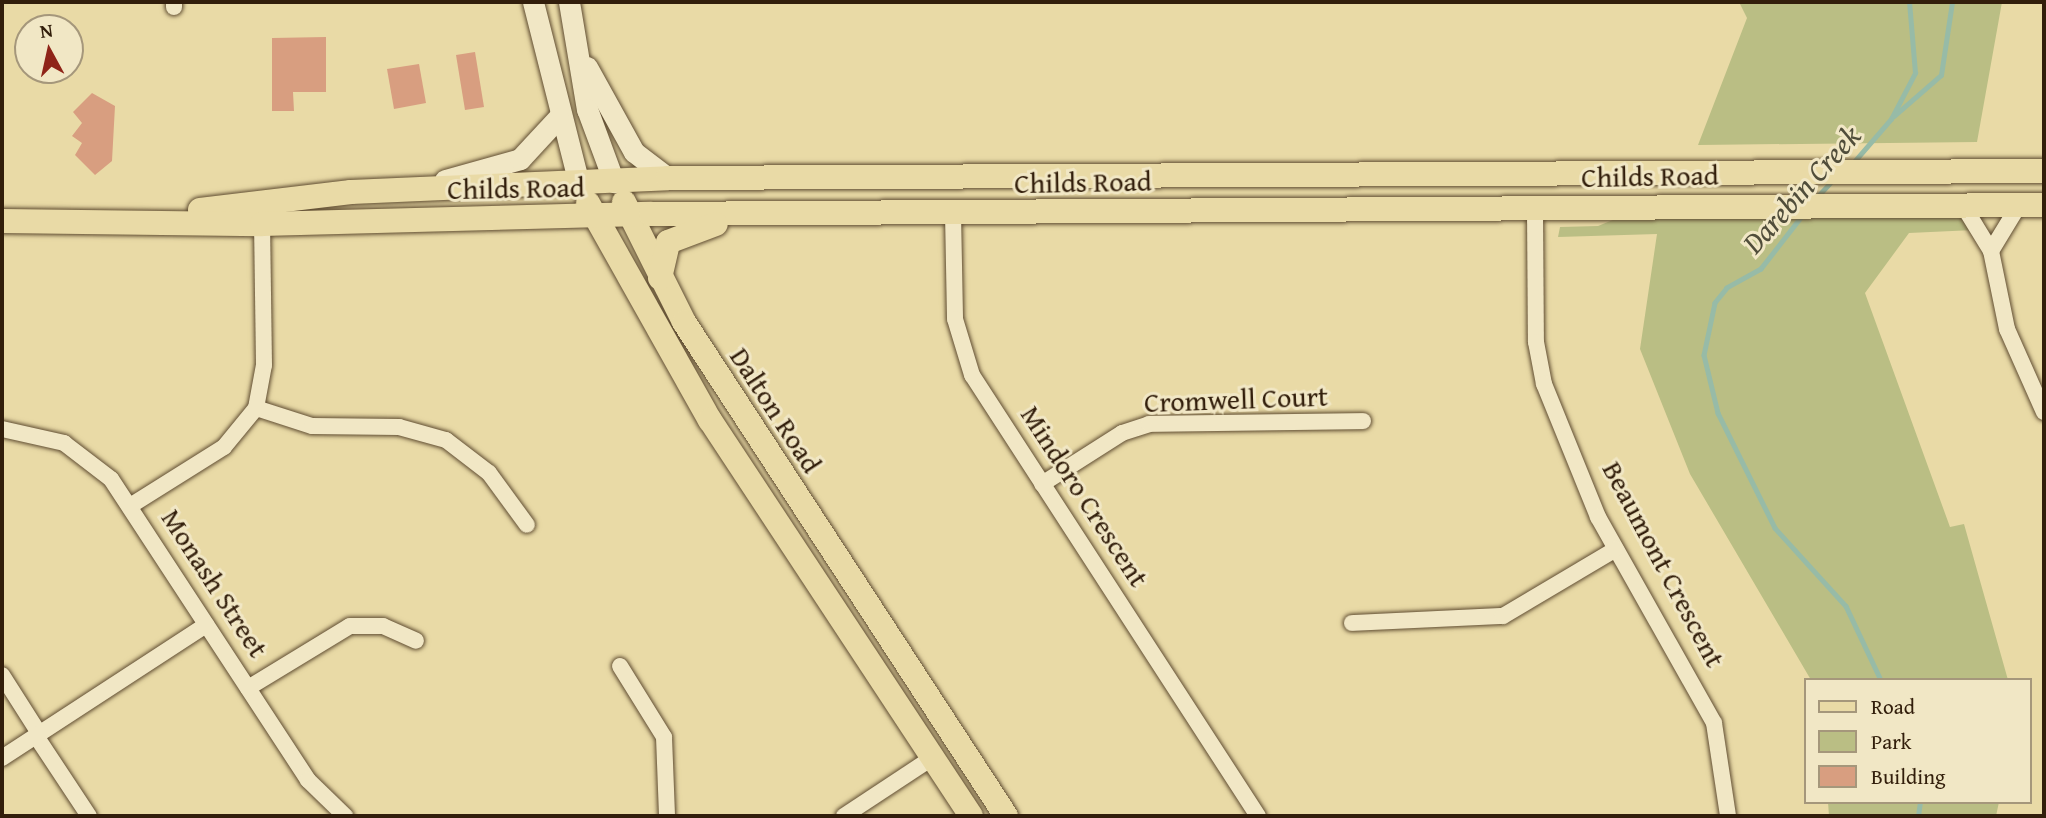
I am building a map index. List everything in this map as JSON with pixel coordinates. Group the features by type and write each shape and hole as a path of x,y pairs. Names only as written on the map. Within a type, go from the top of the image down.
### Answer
{"main road":[{"path":"533,2 558,118 579,184 594,216 710,420 971,816"},
{"name":"Dalton Road","path":"569,2 587,109 614,182 660,278 1006,816"},
{"path":"576,43 634,152 668,178"},
{"path":"402,189 514,162 537,148 558,118"},
{"name":"Childs Road","path":"261,213 302,196 668,178 1535,174 1891,168 2044,171"},
{"name":"Beaumont Crescent","path":"1535,174 1535,210"},
{"name":"Mindoro Crescent","path":"952,177 953,213"},
{"path":"302,196 319,222"},
{"name":"Childs Road","path":"2,221 123,220 261,213 319,222 630,215 1535,210 1712,204 1903,202 2044,205"},
{"path":"660,278 663,256 675,236 761,215"},
{"path":"932,758 957,741"}],"street":[{"path":"1961,202 1991,251 2007,329 2040,393 2044,412"},
{"path":"1991,251 2019,205"},
{"name":"Beaumont Crescent","path":"1535,210 1538,361 1616,549 1714,723 1728,816"},
{"path":"130,506 224,447 256,408 264,365 261,213"},
{"name":"Mindoro Crescent","path":"953,213 953,295 963,353 1042,484 1258,816"},
{"path":"256,408 312,426 398,427 446,440 489,473 527,525"},
{"name":"Cromwell Court","path":"1042,484 1122,433 1149,424 1363,421"},
{"name":"Monash Street","path":"2,429 64,443 100,468 130,506 308,780 345,816"},
{"path":"1352,624 1495,618 1616,549"},
{"path":"2,758 206,625"},
{"path":"248,688 350,626 383,626 416,641"},
{"path":"620,666 664,737 667,816"},
{"path":"2,675 89,816"},
{"path":"844,816 932,758"}],"green space":[{"path":"1739,2 2002,2 1977,142 1698,145 1747,18"},
{"path":"1625,215 1963,215 1974,230 1909,233 1865,293 1950,527 1964,524 2007,678 1810,678 1690,474 1640,349 1657,234 1558,237 1560,227 1598,226"},
{"path":"1828,804 1999,804 1996,816 1829,816"}],"building":[{"path":"326,37 326,92 293,92 294,111 272,111 272,38"},
{"path":"475,52 484,107 465,110 456,55"},
{"path":"419,64 426,103 394,109 387,69"},
{"path":"92,93 115,106 112,161 95,175 75,155 82,143 72,136 82,123 73,112"}],"waterway":[{"name":"Darebin Creek","path":"1853,163 1891,119 1915,73 1909,2"},
{"path":"1894,116 1941,75 1952,2"},
{"name":"Darebin Creek","path":"1817,197 1830,183"},
{"name":"Darebin Creek","path":"1803,215 1761,269 1727,288 1715,303 1704,355 1718,413 1775,528 1846,606 1880,678"},
{"name":"Darebin Creek","path":"1918,816 1920,804"}]}
